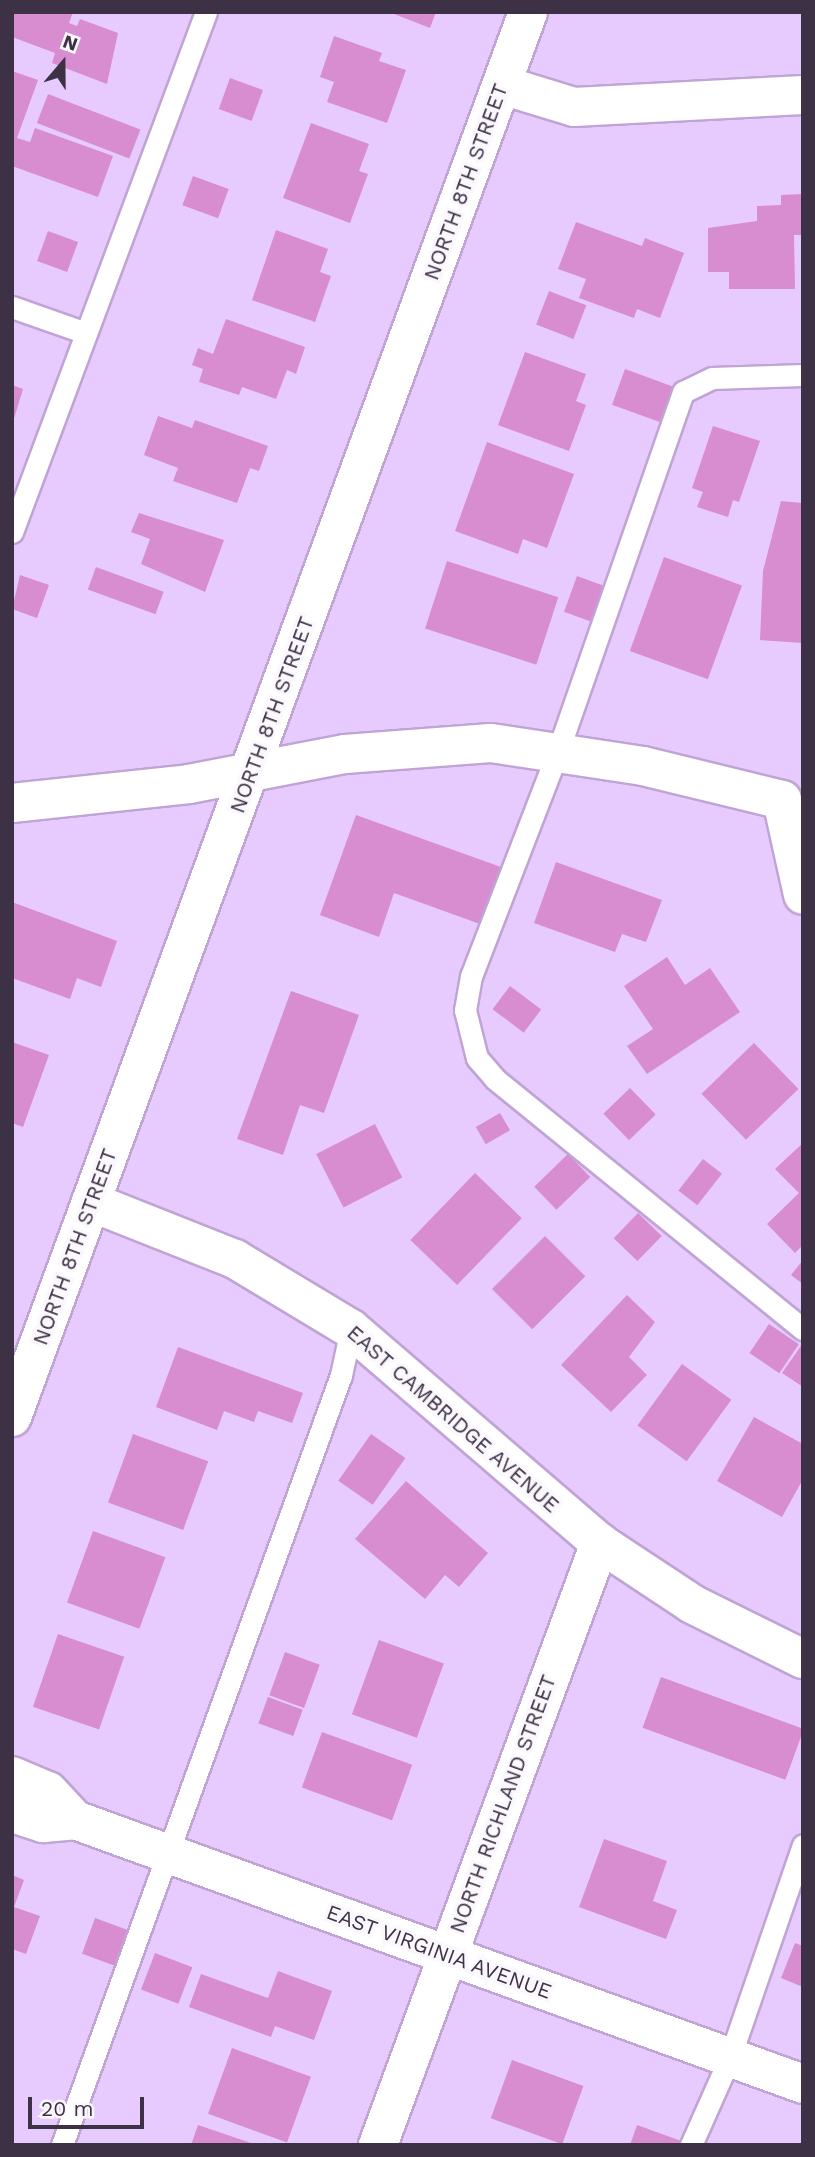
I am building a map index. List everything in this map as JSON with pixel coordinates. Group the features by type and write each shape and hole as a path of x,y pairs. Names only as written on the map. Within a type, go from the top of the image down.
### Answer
{"street":[{"name":"NORTH 8TH STREET","path":"12,1417 528,12"},
{"path":"502,85 574,107 803,95"},
{"path":"12,803 88,798 428,745 491,743 558,751 792,792 803,895"},
{"name":"EAST CAMBRIDGE AVENUE","path":"91,1202 235,1259 351,1329 600,1543 692,1604 803,1660"},
{"name":"NORTH RICHLAND STREET","path":"378,2145 600,1543"},
{"name":"EAST VIRGINIA AVENUE","path":"12,1776 48,1791 75,1820"},
{"name":"EAST VIRGINIA AVENUE","path":"12,1813 43,1823 75,1820 803,2084"}],"lane":[{"path":"12,532 206,12"},
{"path":"12,307 86,333"},
{"path":"803,375 712,377 683,392 558,751 471,976 465,1010 477,1058 526,1104 803,1328"},
{"path":"62,2145 341,1376 351,1329"},
{"path":"691,2145 730,2057 803,1845"}],"building":[{"path":"12,12 73,12 69,23 77,26 80,19 118,33 107,84 52,63 55,53 12,37"},
{"path":"389,12 436,12 430,28"},
{"path":"334,36 382,53 379,61 406,70 387,123 327,102 334,82 320,77"},
{"path":"12,71 38,80 17,138 30,142 35,128 113,156 98,197 12,166"},
{"path":"230,78 263,90 252,121 219,109"},
{"path":"48,94 140,129 129,158 37,123"},
{"path":"311,123 369,144 359,171 368,174 350,223 283,198"},
{"path":"193,176 229,189 218,218 182,205"},
{"path":"803,194 803,235 794,235 795,289 729,289 729,272 708,272 708,228 757,221 757,206 781,205 781,195"},
{"path":"576,222 642,246 645,238 684,253 660,318 637,309 634,318 579,298 586,279 558,269"},
{"path":"276,230 328,249 320,272 331,276 315,322 252,300"},
{"path":"48,231 78,242 67,272 37,261"},
{"path":"549,291 586,305 573,339 536,325"},
{"path":"226,319 305,347 296,374 287,370 276,399 242,387 239,395 199,382 203,369 192,365 198,348 213,354"},
{"path":"525,352 586,374 576,401 586,405 569,451 498,425"},
{"path":"625,369 675,387 662,423 612,405"},
{"path":"12,385 23,389 13,422 12,422"},
{"path":"158,416 192,428 195,420 268,446 259,471 250,468 237,503 173,481 178,468 144,455"},
{"path":"713,426 760,441 739,502 733,500 728,517 697,507 703,492 692,488"},
{"path":"487,442 574,474 547,548 523,539 518,554 455,531"},
{"path":"781,501 803,503 803,643 760,640 763,571"},
{"path":"139,513 224,540 205,592 141,564 150,539 131,532"},
{"path":"664,557 742,585 708,679 630,651"},
{"path":"447,561 558,597 536,665 425,629"},
{"path":"96,567 164,592 155,614 88,590"},
{"path":"20,575 49,585 37,618 12,609"},
{"path":"577,576 610,588 597,624 564,612"},
{"path":"356,815 501,867 480,924 394,893 379,937 320,915"},
{"path":"556,862 662,900 646,942 622,934 615,952 534,923"},
{"path":"12,902 117,941 101,987 77,978 70,999 12,978"},
{"path":"667,957 685,985 710,968 740,1012 647,1074 627,1046 653,1029 624,986"},
{"path":"510,986 541,1009 524,1033 493,1009"},
{"path":"291,991 359,1015 324,1113 300,1105 283,1155 237,1139"},
{"path":"12,1042 49,1055 23,1127 12,1123"},
{"path":"754,1043 798,1089 746,1140 701,1094"},
{"path":"630,1088 656,1115 629,1140 603,1114"},
{"path":"500,1113 510,1130 486,1144 476,1127"},
{"path":"375,1124 402,1177 343,1207 316,1154"},
{"path":"803,1143 803,1245 795,1253 767,1224 799,1193 775,1169"},
{"path":"568,1154 590,1177 556,1210 534,1187"},
{"path":"703,1159 722,1174 697,1205 678,1191"},
{"path":"475,1173 522,1218 457,1285 410,1240"},
{"path":"638,1213 662,1236 637,1261 614,1238"},
{"path":"545,1236 585,1276 532,1329 492,1289"},
{"path":"803,1260 803,1284 791,1275"},
{"path":"627,1295 655,1322 629,1357 647,1375 611,1412 561,1365"},
{"path":"769,1324 799,1344 779,1373 749,1353"},
{"path":"803,1343 803,1387 782,1373"},
{"path":"178,1347 303,1393 292,1423 258,1411 254,1422 224,1411 217,1430 156,1407"},
{"path":"682,1364 731,1400 687,1461 637,1425"},
{"path":"754,1417 803,1444 803,1479 782,1517 717,1481"},
{"path":"133,1434 208,1461 183,1530 108,1503"},
{"path":"371,1434 405,1458 373,1505 338,1481"},
{"path":"406,1481 488,1553 459,1587 445,1575 425,1599 355,1539"},
{"path":"93,1531 165,1557 139,1629 67,1602"},
{"path":"58,1634 124,1657 99,1730 33,1707"},
{"path":"379,1640 444,1664 417,1738 352,1714"},
{"path":"285,1652 320,1665 304,1708 269,1695"},
{"path":"661,1677 803,1729 785,1780 643,1728"},
{"path":"268,1697 303,1710 293,1736 258,1723"},
{"path":"322,1732 412,1765 392,1820 302,1787"},
{"path":"604,1839 667,1861 653,1901 677,1910 666,1939 579,1907"},
{"path":"12,1875 24,1880 14,1907 40,1916 26,1954 12,1949"},
{"path":"95,1918 133,1932 120,1967 82,1954"},
{"path":"795,1943 803,1946 803,1987 781,1978"},
{"path":"155,1953 192,1967 178,2004 141,1989"},
{"path":"278,1971 332,1991 314,2040 275,2026 271,2037 189,2007 201,1974 268,1998"},
{"path":"232,2048 311,2077 287,2143 208,2114"},
{"path":"512,2060 583,2086 562,2144 491,2118"},
{"path":"198,2125 254,2144 254,2145 191,2145"},
{"path":"637,2125 684,2142 683,2145 630,2145"}]}
